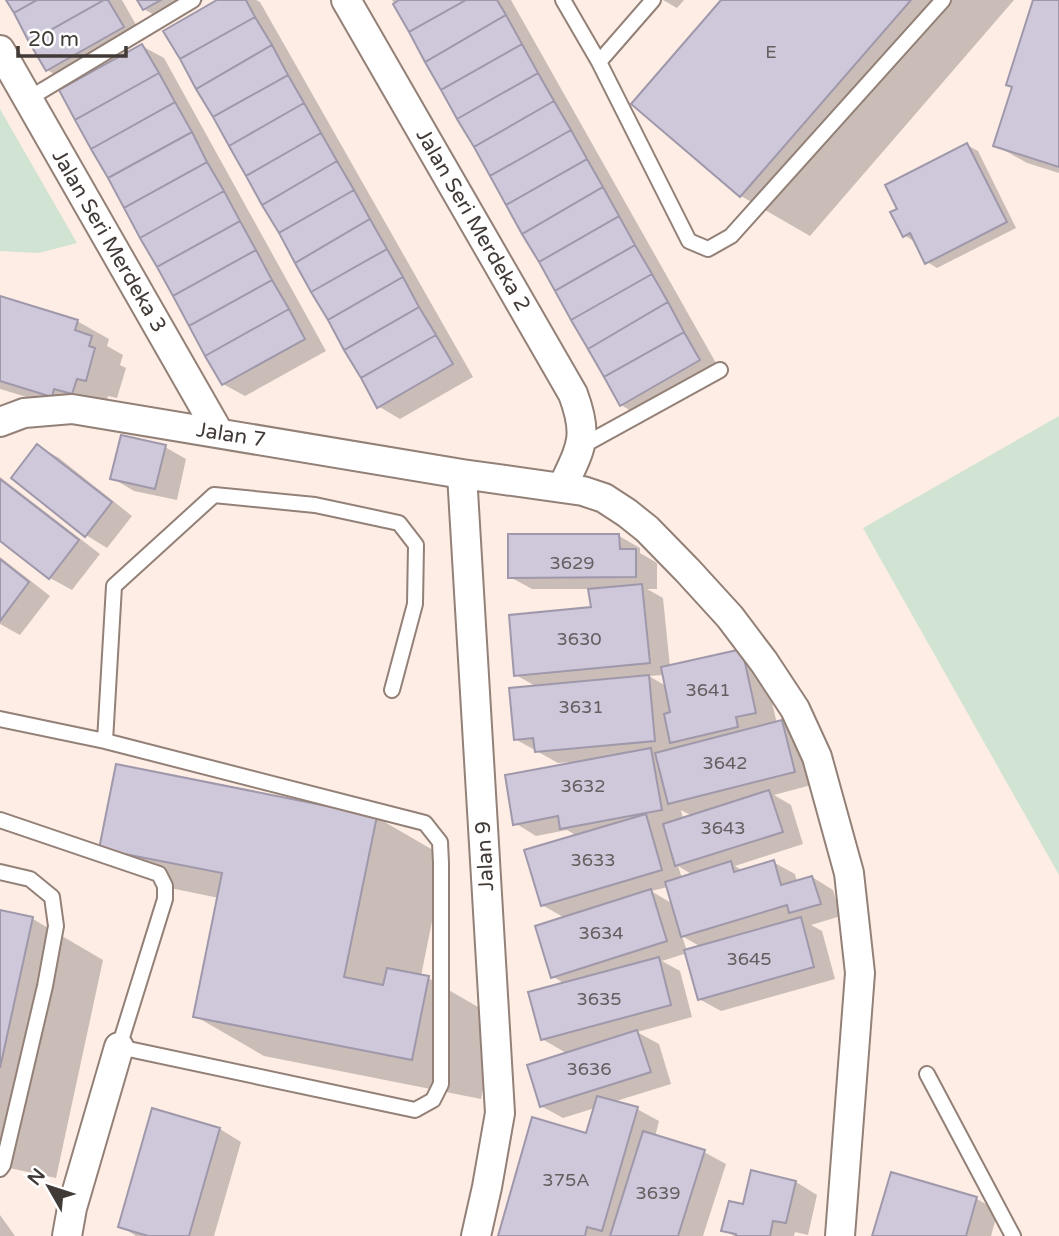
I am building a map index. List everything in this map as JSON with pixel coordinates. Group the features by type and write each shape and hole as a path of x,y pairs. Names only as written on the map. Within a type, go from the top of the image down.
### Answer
{"street":[{"name":"Jalan Seri Merdeka 2","path":"346,0 573,394 581,415 582,446 564,486"},
{"name":"Jalan Seri Merdeka 3","path":"0,50 219,433"},
{"name":"Jalan 7","path":"0,422 24,413 72,410 462,474 564,486 604,498 647,529 730,617 795,709 817,757 849,873 860,973 840,1236"},
{"name":"Jalan 9","path":"462,474 500,1113 476,1236"},
{"path":"67,1236 72,1208 119,1047"}],"lane":[{"path":"28,99 193,0"},
{"path":"563,0 599,62 689,242 708,249 731,236 943,0"},
{"path":"599,62 653,0"},
{"path":"582,446 720,370"},
{"path":"105,741 114,586 214,495 315,505 399,523 416,545 415,604 392,690"},
{"path":"0,719 105,741 425,823 440,842 441,863 441,1084 433,1100 415,1110 119,1047 165,899 165,886 159,874 0,820"},
{"path":"0,872 30,879 52,897 56,926 45,986 0,1170"},
{"path":"927,1074 1013,1236"}],"green space":[{"path":"0,109 77,243 39,253 0,251"},
{"path":"1059,416 1059,875 863,528"}],"building":[{"path":"6,0 37,0 14,13"},
{"path":"37,0 104,0 29,42 14,13"},
{"path":"108,0 124,27 46,71 29,42"},
{"path":"137,0 161,0 143,10"},
{"path":"217,0 246,0 255,17 180,59 163,31"},
{"path":"399,0 466,0 409,32 393,4"},
{"path":"466,0 497,0 506,15 425,62 409,32"},
{"path":"721,0 911,0 740,197 631,104"},
{"path":"1033,0 1059,0 1059,167 993,146 1012,87 1006,85"},
{"path":"506,15 522,44 441,90 425,62"},
{"path":"255,17 272,45 196,89 180,59"},
{"path":"142,44 159,73 75,120 59,90"},
{"path":"522,44 538,73 457,119 441,90"},
{"path":"272,45 288,75 213,117 196,89"},
{"path":"159,73 175,102 91,149 75,120"},
{"path":"538,73 554,101 474,147 457,119"},
{"path":"288,75 304,103 229,146 213,117"},
{"path":"554,101 571,130 490,176 474,147"},
{"path":"175,102 192,132 108,178 91,149"},
{"path":"304,103 321,133 246,176 229,146"},
{"path":"571,130 587,159 506,205 490,176"},
{"path":"192,132 207,162 124,208 108,178"},
{"path":"321,133 337,161 262,205 246,176"},
{"path":"967,143 1007,222 925,264 910,233 903,237 890,212 897,209 885,185"},
{"path":"587,159 603,187 522,234 506,205"},
{"path":"337,161 354,190 279,233 262,205"},
{"path":"207,162 224,191 140,238 124,208"},
{"path":"603,187 619,216 539,262 522,234"},
{"path":"354,190 370,219 295,263 279,233"},
{"path":"224,191 240,221 157,267 140,238"},
{"path":"619,216 635,245 555,291 539,262"},
{"path":"370,219 387,249 311,292 295,263"},
{"path":"240,221 256,250 173,296 157,267"},
{"path":"635,245 652,274 571,320 555,291"},
{"path":"387,249 403,277 328,320 311,292"},
{"path":"256,250 272,280 189,326 173,296"},
{"path":"652,274 668,302 588,349 571,320"},
{"path":"403,277 419,307 344,350 328,320"},
{"path":"272,280 289,309 205,356 189,326"},
{"path":"0,296 78,320 75,330 92,336 89,346 95,348 86,381 77,379 72,394 54,389 52,397 0,381"},
{"path":"668,302 684,332 604,377 588,349"},
{"path":"419,307 436,335 361,378 344,350"},
{"path":"289,309 305,339 222,385 205,356"},
{"path":"684,332 700,360 620,406 604,377"},
{"path":"436,335 453,364 377,408 361,378"},
{"path":"121,435 166,445 155,489 110,479"},
{"path":"37,444 112,502 85,537 11,478"},
{"path":"0,479 79,540 49,579 0,541"},
{"path":"508,534 619,534 620,549 636,549 636,577 508,578"},
{"path":"0,559 29,582 0,621"},
{"path":"642,584 650,663 514,676 509,615 591,607 588,589"},
{"path":"742,649 756,713 736,717 738,727 670,743 664,714 670,712 661,667"},
{"path":"649,675 655,741 535,752 533,738 514,740 509,688"},
{"path":"782,720 795,772 668,804 655,753"},
{"path":"651,748 662,810 560,829 558,816 513,825 505,775"},
{"path":"116,764 377,816 344,977 383,985 387,968 429,976 412,1060 193,1017 222,873 99,849"},
{"path":"769,790 783,832 675,866 663,824"},
{"path":"646,814 662,870 541,906 524,850"},
{"path":"774,860 781,885 812,876 821,904 789,913 787,905 681,937 665,882 731,861 734,872"},
{"path":"651,889 667,941 551,978 535,926"},
{"path":"0,910 33,917 0,1068"},
{"path":"801,917 814,967 698,1000 684,950"},
{"path":"659,957 671,1005 541,1040 528,992"},
{"path":"637,1030 651,1072 540,1107 527,1065"},
{"path":"597,1096 638,1107 602,1231 587,1227 585,1236 498,1236 532,1117 586,1133"},
{"path":"152,1108 220,1128 189,1236 148,1236 118,1227"},
{"path":"643,1131 705,1150 678,1236 610,1236"},
{"path":"751,1170 796,1181 786,1223 773,1221 770,1236 736,1236 721,1231 729,1201 743,1204"},
{"path":"891,1172 977,1197 966,1236 872,1236"}]}
